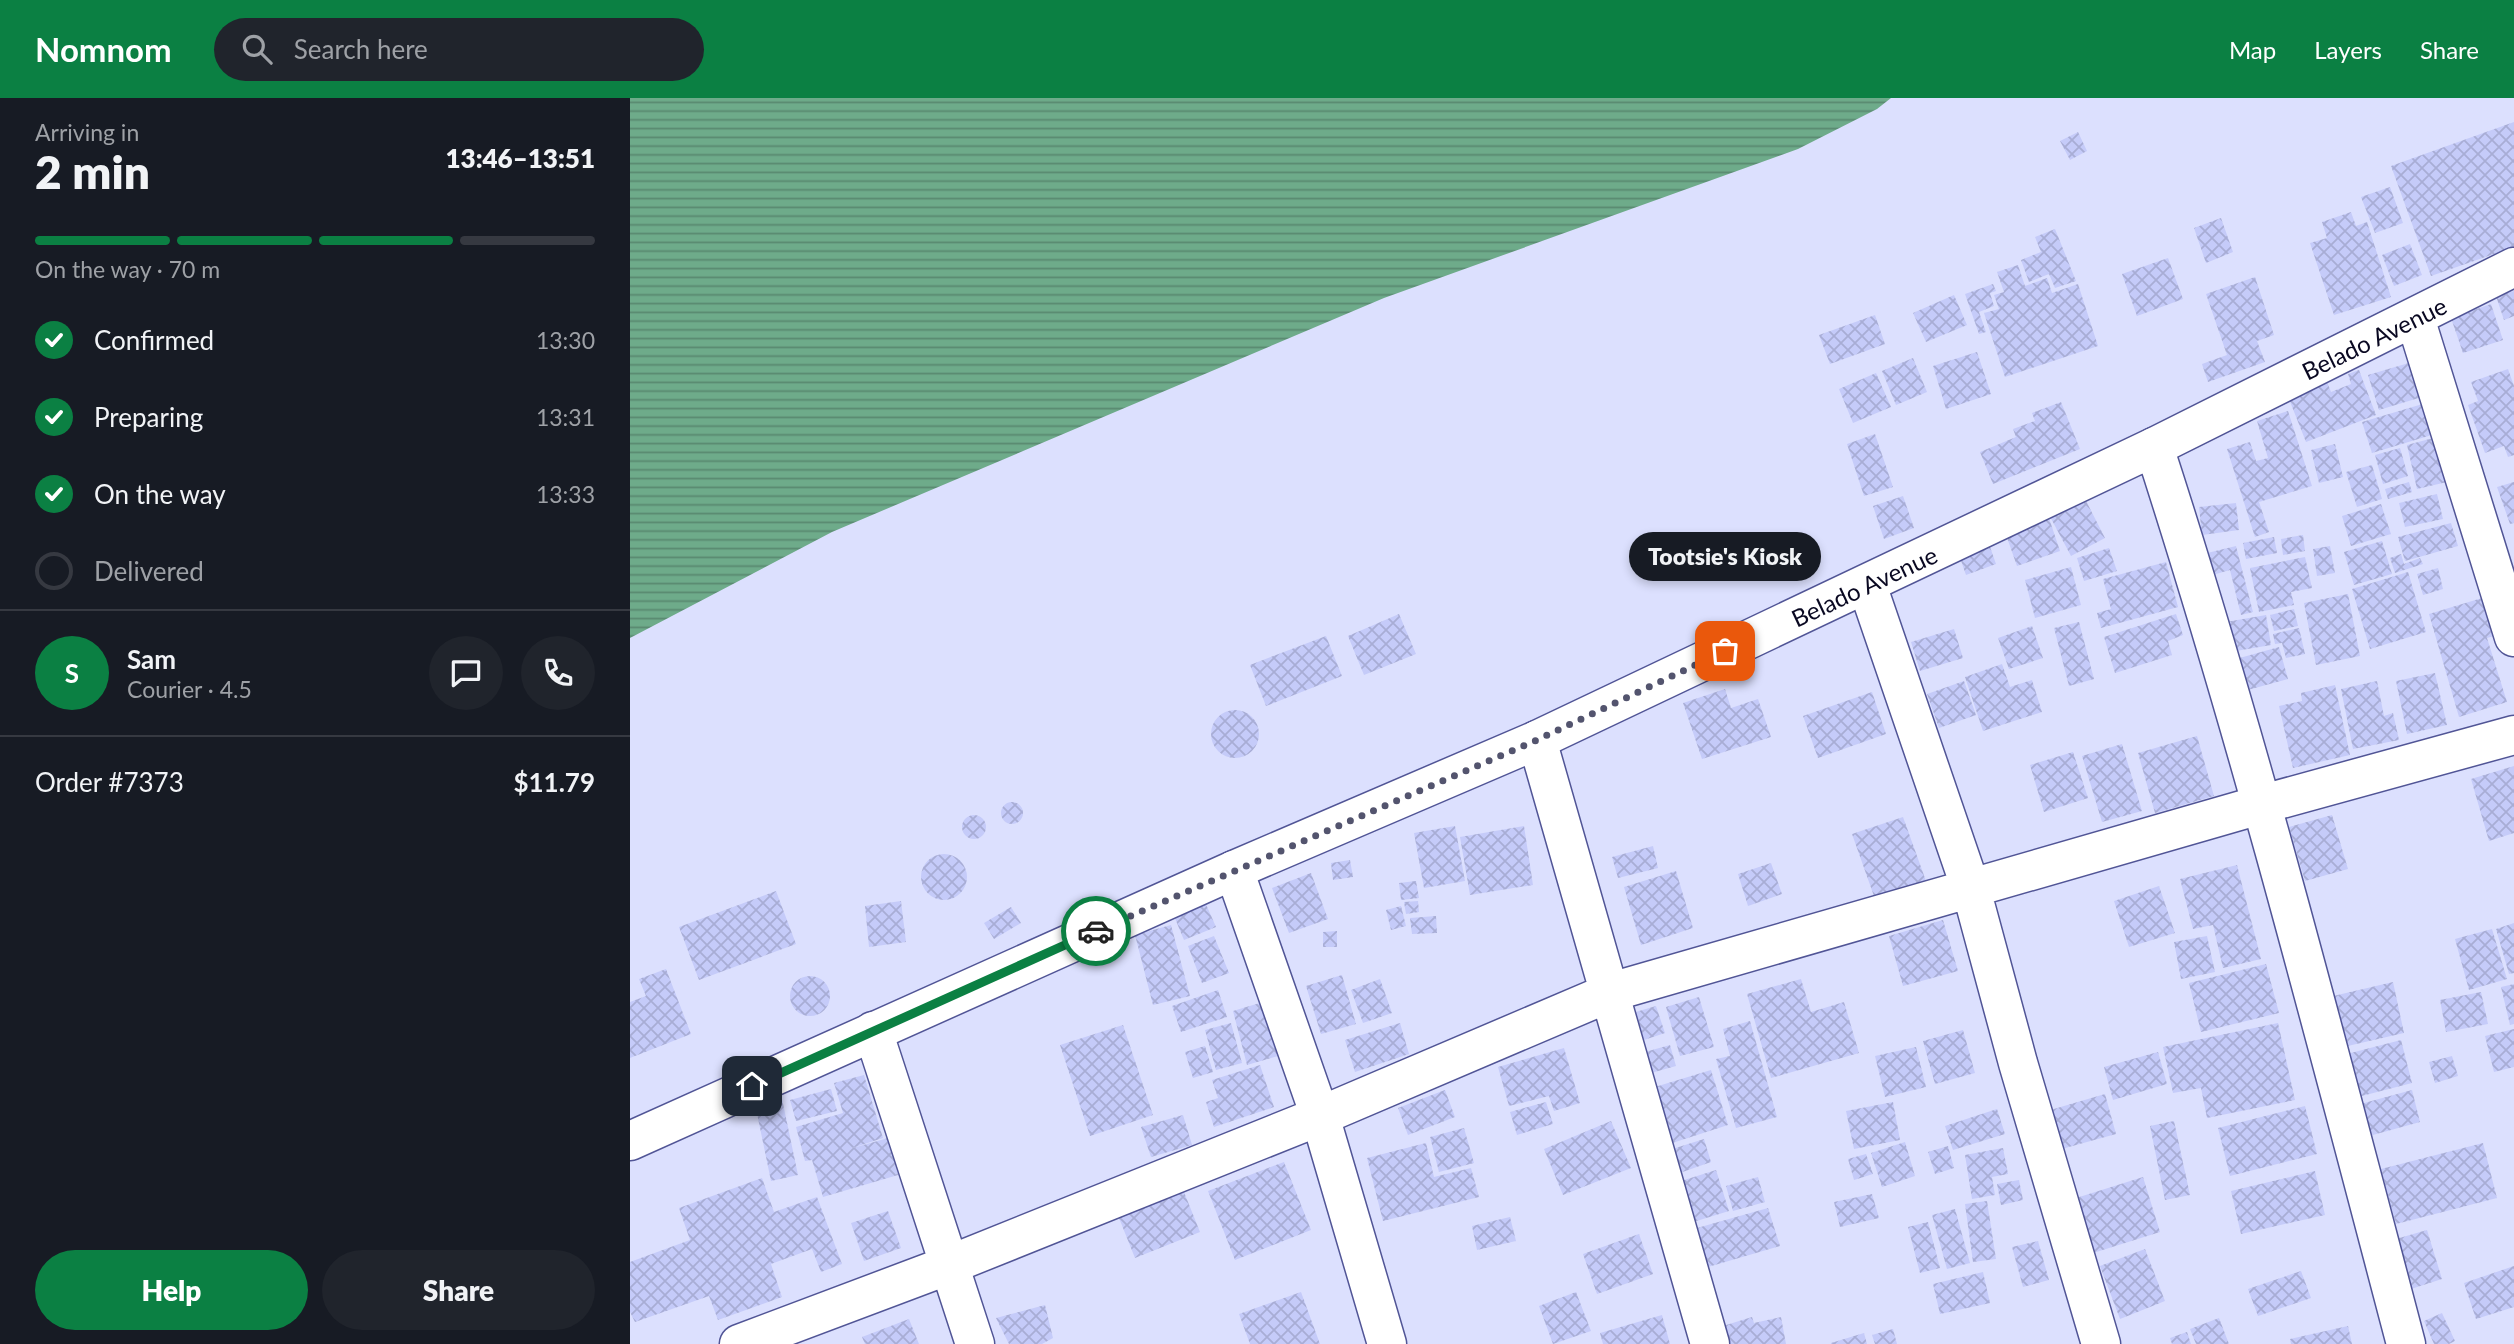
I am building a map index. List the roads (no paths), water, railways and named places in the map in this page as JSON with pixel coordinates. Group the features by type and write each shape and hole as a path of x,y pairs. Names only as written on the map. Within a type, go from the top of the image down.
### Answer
{"street":[{"name":"Belado Avenue","path":"630,1141 1234,870 1537,740 2154,447 2514,267"},
{"path":"2415,318 2514,637"},
{"path":"2154,447 2198,582 2263,804 2406,1344"},
{"path":"1867,585 1971,890 2018,1063 2101,1344"},
{"path":"740,1344 950,1265 1320,1116 1611,992 2263,804 2514,735"},
{"path":"1537,740 1710,1344"},
{"path":"1234,870 1320,1116 1387,1344"},
{"path":"873,1031 975,1344"}],"place":[{"name":"Tootsie's Kiosk","path":"1725,651"}]}
